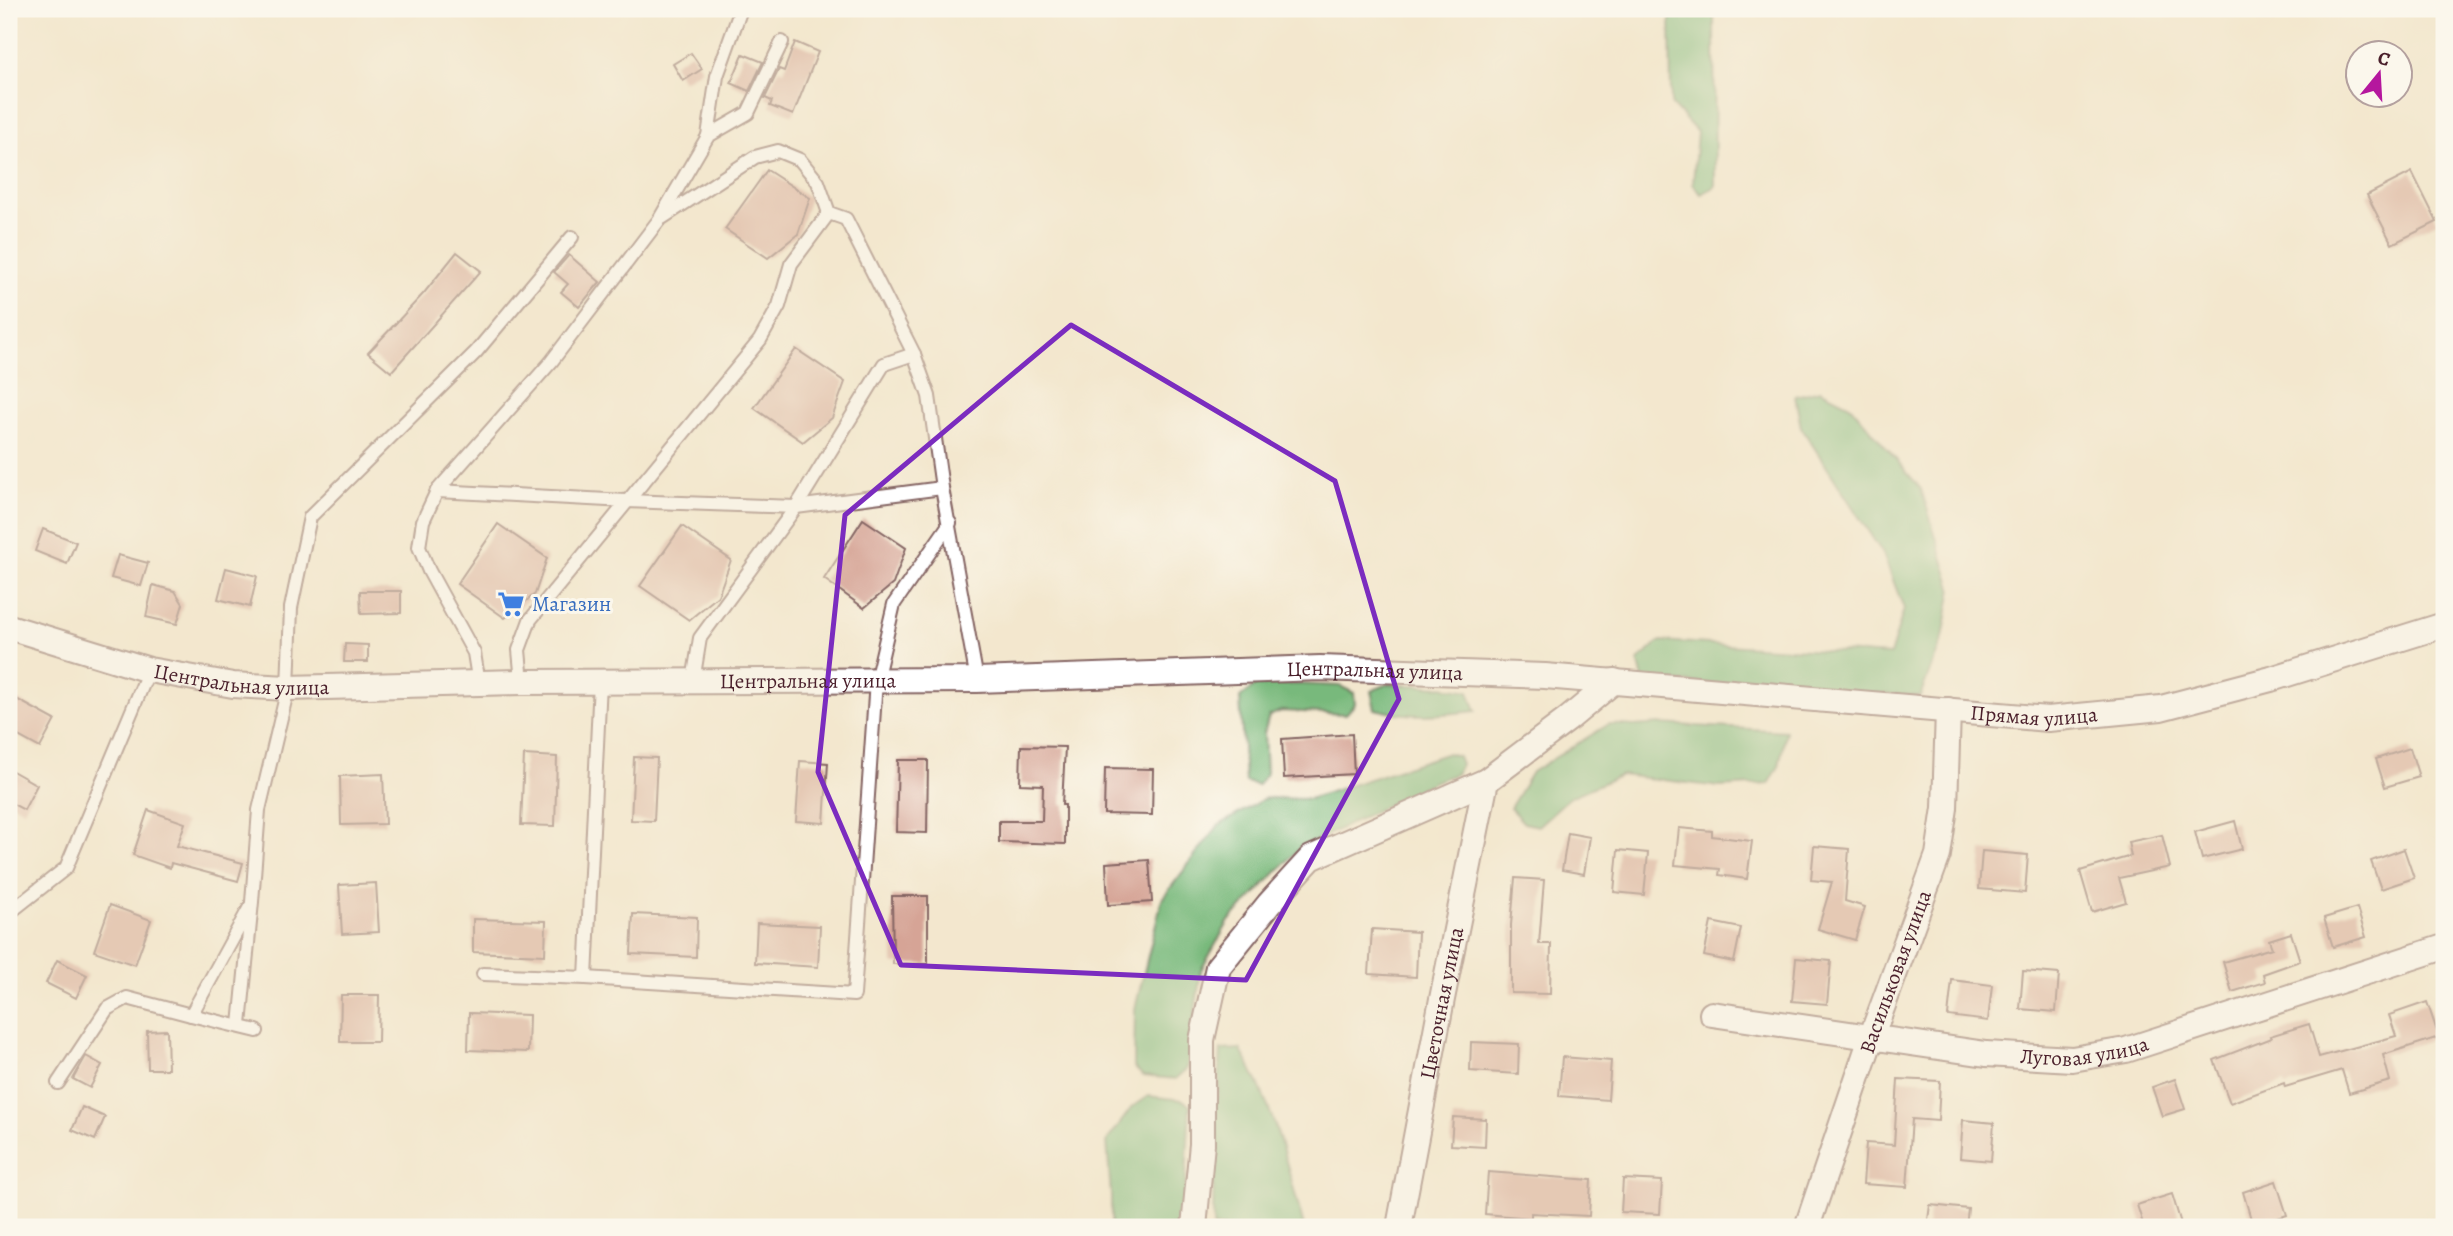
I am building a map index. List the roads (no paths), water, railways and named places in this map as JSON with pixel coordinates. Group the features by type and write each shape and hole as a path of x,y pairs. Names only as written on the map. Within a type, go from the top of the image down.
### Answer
{"street":[{"name":"Прямая улица","path":"1614,681 2048,719 2161,708 2271,679 2444,625"},
{"name":"Центральная улица","path":"9,627 149,670 233,685 288,688 522,682 977,680 1320,668 1614,681"},
{"path":"1194,1227 1202,1144 1202,1040 1218,967 1311,858 1486,781 1614,681"},
{"name":"Васильковая улица","path":"1807,1227 1871,1038 1938,855 1945,808 1948,710"},
{"name":"Цветочная улица","path":"1399,1227 1486,781"},
{"name":"Луговая улица","path":"1712,1014 1986,1054 2072,1059 2126,1050 2444,947"}],"lane":[{"path":"479,684 474,653 429,571 419,547 423,521 437,491 551,362 659,220 708,136 717,76 741,9"},
{"path":"708,136 748,113 782,42"},
{"path":"659,220 755,157 778,151 800,160 818,183 829,213"},
{"path":"829,213 846,219 914,354 929,396 942,488 977,680"},
{"path":"522,682 519,650 530,620 760,340 779,306 791,264 829,213"},
{"path":"240,1025 253,902 259,810 288,688 291,607 310,517 476,352 572,237"},
{"path":"693,681 700,638 796,507 884,364 914,354"},
{"path":"437,491 796,507 942,488"},
{"path":"483,974 854,995 876,681 894,604 950,523"},
{"path":"9,913 66,868 149,670"},
{"path":"586,978 600,682"},
{"path":"191,1015 253,902"},
{"path":"58,1083 107,1009 127,998 257,1031"}],"place":[{"name":"Магазин","path":"511,604"}]}
